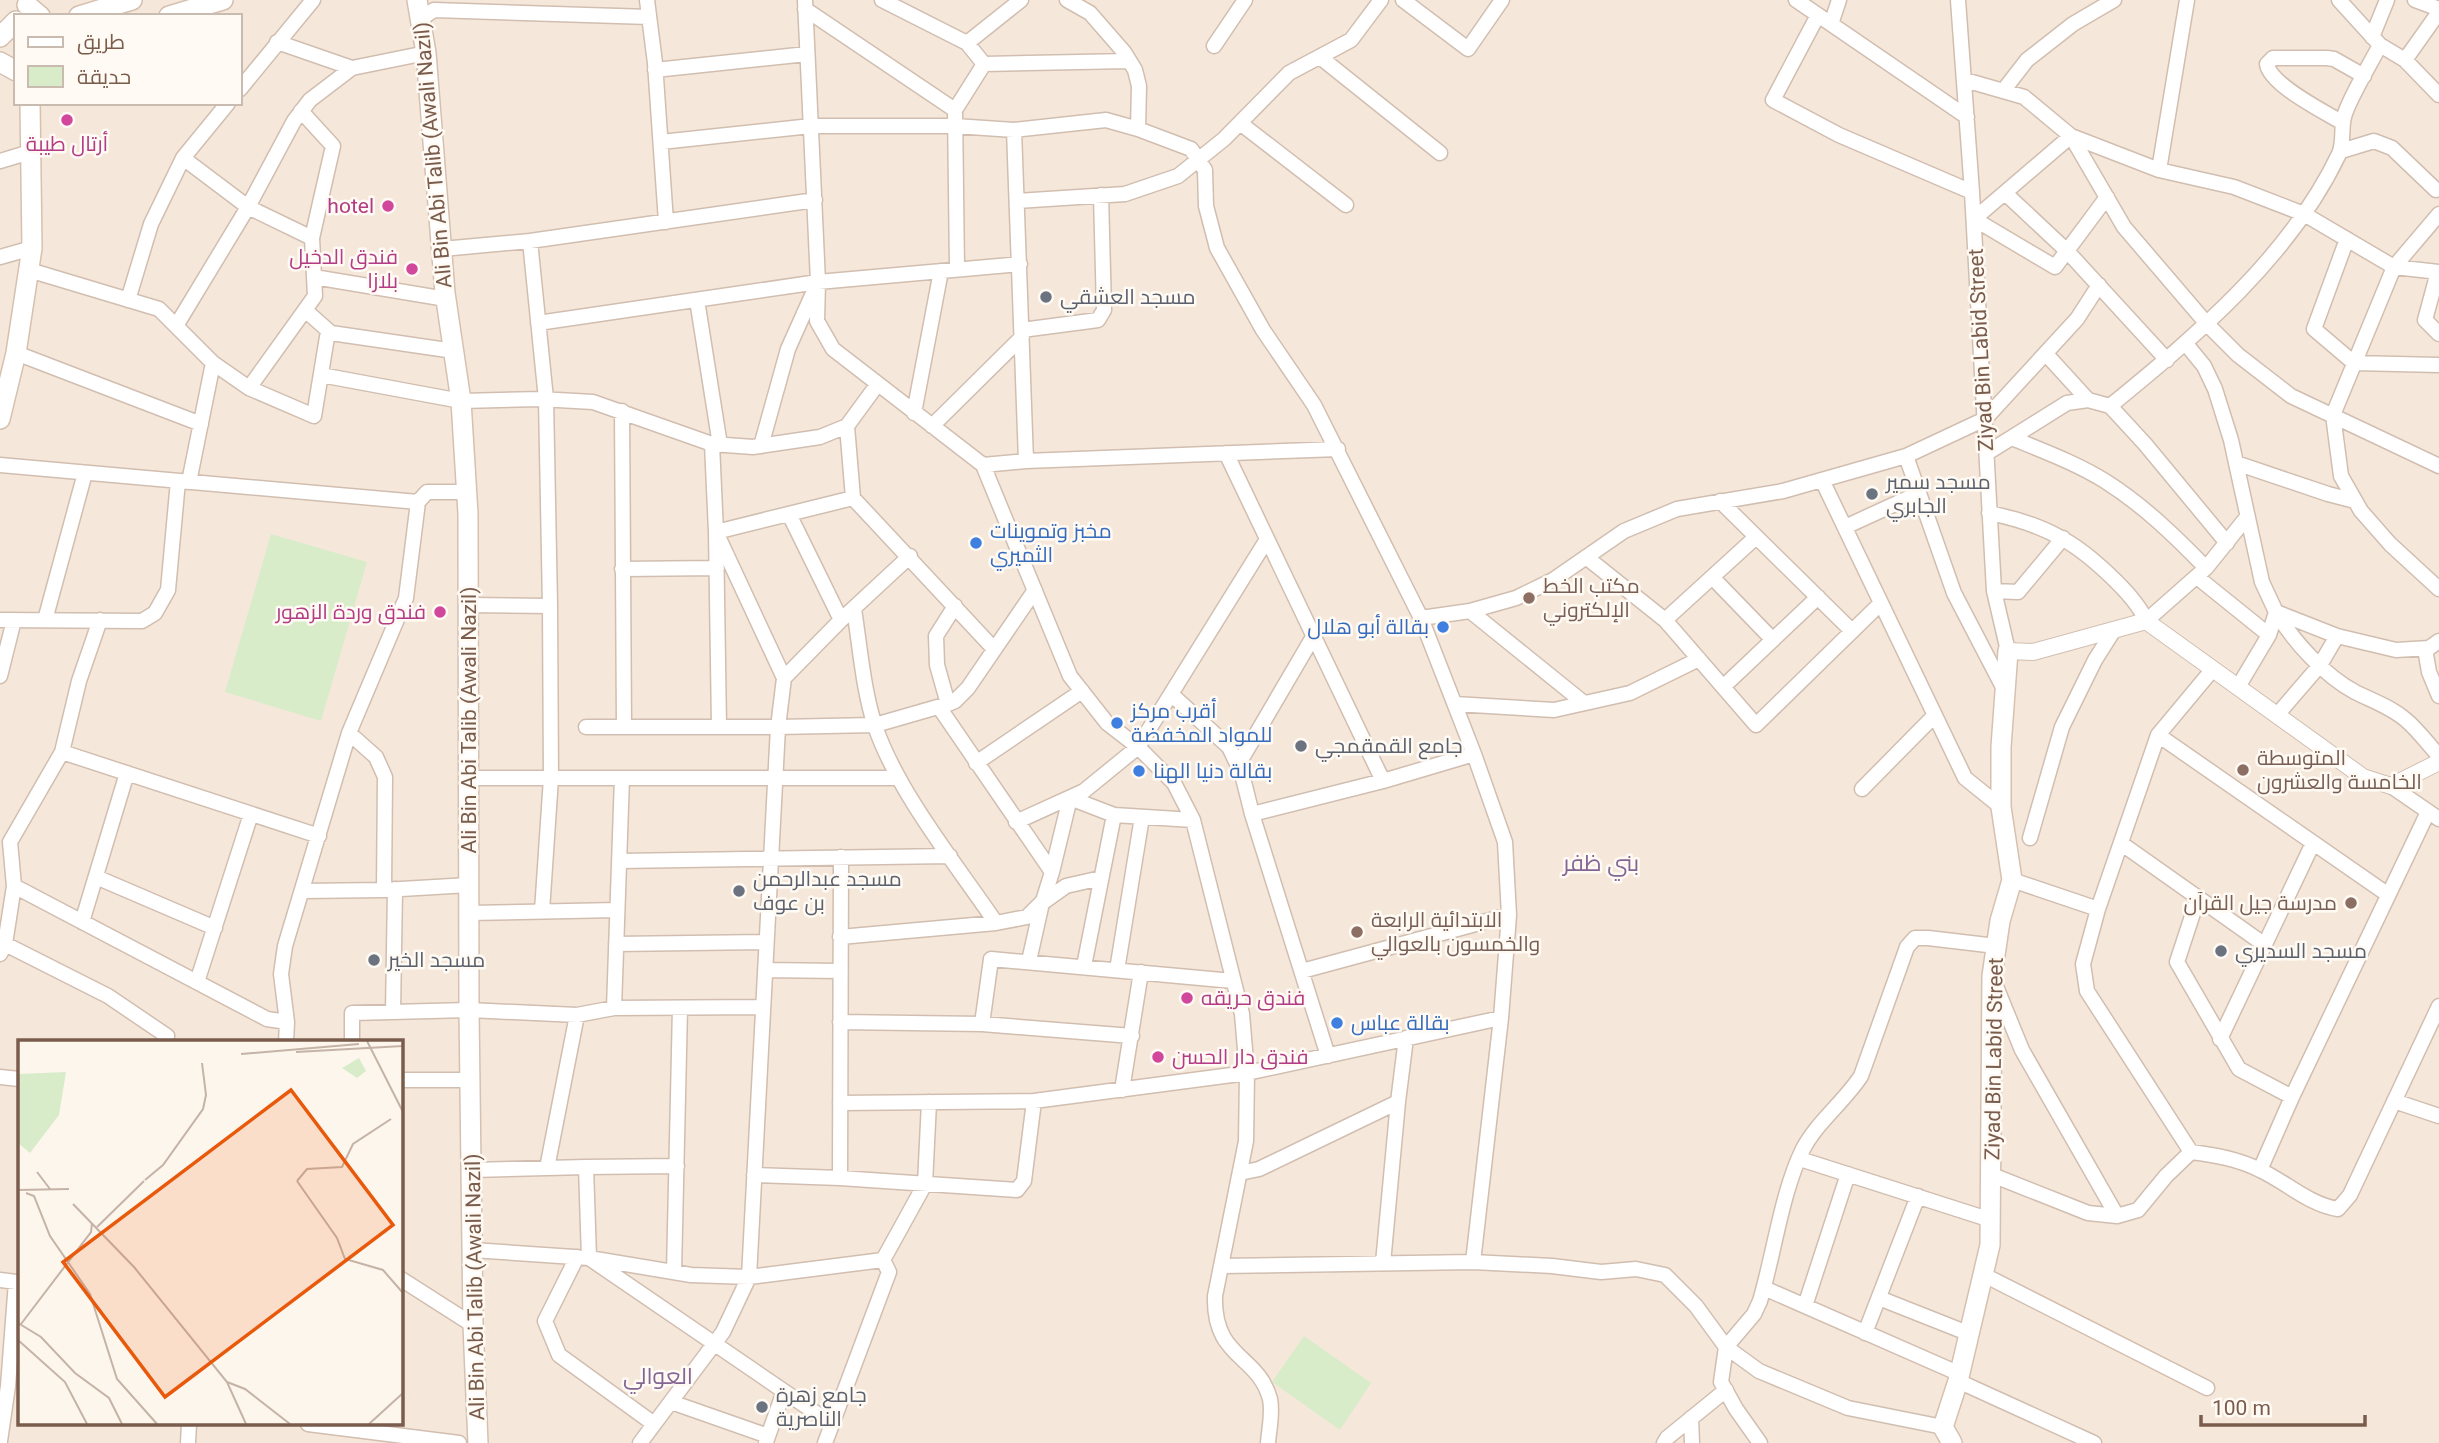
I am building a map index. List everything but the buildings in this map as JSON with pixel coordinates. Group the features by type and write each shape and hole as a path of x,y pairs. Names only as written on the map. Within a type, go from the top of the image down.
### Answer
{"main road":[{"path":"86,14 132,0"},
{"path":"176,14 223,0"},
{"name":"Ali Bin Abi Talib (Awali Nazil)","path":"419,10 426,53 446,299 461,401 466,492 469,605 472,1325 478,1443"},
{"path":"0,37 14,24"},
{"path":"0,419 16,353 32,248 30,105"},
{"name":"Ziyad Bin Labid Street","path":"1947,1435 1990,1245 1992,976 2000,921 2012,880 2001,807 2001,747 2008,651"}],"street":[{"path":"242,87 313,0"},
{"path":"647,0 656,69 666,222"},
{"path":"881,0 967,43 984,64"},
{"path":"967,43 1021,0"},
{"path":"1067,0 1090,13 1135,70 1139,86 1138,129"},
{"path":"1214,46 1245,0"},
{"path":"1017,201 1125,194 1178,176 1240,123 1289,73 1351,40 1381,0"},
{"path":"1403,0 1468,49 1502,0"},
{"path":"1796,0 1967,117"},
{"path":"1831,24 1839,0"},
{"name":"Ziyad Bin Labid Street","path":"1958,0 1974,219 1994,591 2008,651"},
{"path":"2003,91 2027,60 2073,24 2114,0"},
{"path":"2159,170 2187,0"},
{"path":"2339,0 2376,41 2405,60 2439,94"},
{"path":"2110,406 2207,324 2305,214 2341,151 2344,116 2364,76 2387,0"},
{"path":"2405,60 2439,11 2415,0"},
{"path":"805,4 818,282 817,321 833,349 983,465 1070,676 1108,723 1138,747 1174,783 1193,820 1242,1014 1247,1073 1246,1141 1214,1296 1214,1314 1220,1332 1230,1348 1265,1387 1271,1411 1268,1443"},
{"path":"805,4 955,110"},
{"path":"419,10 649,17"},
{"path":"1818,15 1773,100 1839,135 1972,192"},
{"path":"278,42 352,68"},
{"path":"176,326 301,111 310,100 352,68 426,53"},
{"path":"656,69 807,54"},
{"path":"1321,57 1440,153"},
{"path":"2343,123 2284,86 2269,72 2267,64 2273,58 2327,58 2334,59 2364,76"},
{"path":"984,64 1129,61"},
{"path":"957,269 955,110 984,64"},
{"path":"1965,80 2024,97 2071,136 2159,170 2234,187 2305,214 2394,267 2439,272 2425,320 2439,334"},
{"path":"128,300 150,225 183,158 226,105"},
{"path":"249,388 315,296 312,238 333,146 301,111"},
{"path":"661,142 811,126 955,125 1014,130 1106,120 1191,149 1205,170 1206,206 1217,248 1263,330 1314,405 1421,618 1505,842 1509,915 1501,1017 1473,1262"},
{"path":"1240,123 1346,205"},
{"path":"1014,130 1026,461"},
{"path":"2071,136 1974,219 2055,267 2107,197"},
{"path":"2071,136 2124,227 2207,324 2238,355 2291,396 2439,466"},
{"path":"2341,151 2374,141 2392,148 2438,189"},
{"path":"0,161 30,152"},
{"path":"183,158 248,206 312,238"},
{"path":"2005,193 2067,251 2167,360"},
{"path":"932,426 1022,333 1098,320 1102,317 1101,195"},
{"path":"442,249 530,242 814,200"},
{"path":"2439,214 2394,267 2333,415 2341,476 2361,511 2390,544 2439,589"},
{"path":"2347,239 2314,329 2354,363 2439,365"},
{"path":"530,242 546,399 550,606 551,778 542,911"},
{"path":"0,257 32,248"},
{"path":"538,323 818,282 1020,264"},
{"path":"29,270 159,309 213,363 249,388 314,416 328,331"},
{"path":"914,413 942,271"},
{"path":"314,277 446,299"},
{"path":"761,446 788,349 818,282"},
{"path":"1421,618 1470,611 1516,598 1553,580 1624,531 1677,509 1783,491 1906,456 1985,419 2077,319 2099,285"},
{"path":"697,300 716,444 719,727"},
{"path":"305,310 331,333 454,351"},
{"path":"2186,344 2204,366 2215,389 2231,440 2262,582 2288,633 2320,665 2354,691 2378,701 2407,720 2439,756"},
{"path":"16,353 201,424"},
{"path":"2046,354 2088,400"},
{"path":"0,676 7,620 142,621 155,613 168,590 184,482 201,424 213,363"},
{"path":"321,374 461,401 546,399 593,402 716,444 761,446 820,437 847,426 877,385"},
{"path":"1987,453 2067,403 2088,400 2110,406 2146,444 2227,543"},
{"path":"622,411 624,727"},
{"path":"847,426 853,498 994,649"},
{"path":"2012,438 2061,458 2104,480 2136,502 2164,526 2202,572 2269,635"},
{"path":"983,465 1338,449"},
{"path":"1226,453 1383,781"},
{"path":"1906,456 1954,593 2006,692"},
{"path":"2236,463 2355,501"},
{"path":"0,465 418,502"},
{"path":"45,620 85,473"},
{"path":"1822,480 1965,778 2001,807"},
{"path":"286,1040 287,1022 281,974 285,946 349,733 406,598 418,502 427,492 466,492"},
{"path":"1845,527 1919,493"},
{"path":"716,532 853,498"},
{"path":"1720,502 1852,631"},
{"path":"1989,513 2019,519 2063,538 2114,579 2142,610 2146,621 2363,777 2391,786 2434,815 2387,894 2260,1170"},
{"path":"789,514 841,620"},
{"path":"2008,651 2033,652 2146,621 2202,572 2247,517"},
{"path":"640,1443 723,1332 749,1276 778,727 785,678 716,532"},
{"path":"1665,620 1756,537"},
{"path":"1994,591 2018,592 2063,538"},
{"path":"1016,822 1084,791 1138,747 1266,541"},
{"path":"785,678 841,620 910,556"},
{"path":"1586,557 1665,620 1756,725 1881,603"},
{"path":"622,569 717,568"},
{"path":"1712,577 1773,640"},
{"path":"586,727 875,725 944,705 955,701 968,688 1035,590"},
{"path":"1723,687 1818,597"},
{"path":"469,605 550,606"},
{"path":"955,606 936,636 937,665 944,705 976,763 1052,872"},
{"path":"854,609 875,725 898,778 996,923"},
{"path":"1470,611 1584,704"},
{"path":"2238,687 2269,635 2276,612"},
{"path":"2276,612 2337,636 2396,650 2425,649 2439,641"},
{"path":"100,621 79,681 62,752 10,842 14,886 2,949 108,996 167,1036 166,1040"},
{"path":"2030,838 2062,727 2095,660 2114,630"},
{"path":"2277,715 2320,665 2337,636"},
{"path":"1238,765 1313,637"},
{"path":"2425,649 2429,672 2439,695"},
{"path":"1455,704 1554,710 1630,693 1699,659"},
{"path":"2191,1152 2087,991 2083,964 2098,909 2158,735 2213,669"},
{"path":"976,763 1082,691"},
{"path":"1171,694 1229,747 1238,765 1328,1056"},
{"path":"1862,789 1935,715"},
{"path":"349,733 376,757 385,777 393,1012"},
{"path":"2158,735 2387,894"},
{"path":"62,752 319,836"},
{"path":"1252,814 1383,781 1474,754"},
{"path":"2391,786 2439,762"},
{"path":"82,922 127,773"},
{"path":"469,778 898,778"},
{"path":"614,1008 622,778"},
{"path":"1070,798 1114,815 1193,820"},
{"path":"1029,961 1070,798"},
{"path":"197,982 251,814"},
{"path":"1084,966 1114,815"},
{"path":"1117,970 1142,817"},
{"path":"2220,1039 2313,843"},
{"path":"2122,844 2265,945"},
{"path":"619,861 950,856"},
{"path":"839,1178 841,857"},
{"path":"96,877 215,928"},
{"path":"840,936 996,923 1027,917 1066,886 1101,878"},
{"path":"2012,880 2098,909"},
{"path":"302,891 469,885"},
{"path":"14,886 267,1019 287,1022"},
{"path":"2199,898 2177,962 2239,1069 2292,1097"},
{"path":"469,913 617,910"},
{"path":"1302,971 1509,915"},
{"path":"1760,1443 1721,1382 1726,1348 1754,1314 1764,1288 1792,1177 1809,1139 1840,1105 1861,1076 1907,947 1915,939 1928,938 1997,946"},
{"path":"616,944 766,942"},
{"path":"982,1024 990,959 1233,981"},
{"path":"765,970 840,971"},
{"path":"1122,1090 1141,972"},
{"path":"1992,976 2022,1050 2117,1216"},
{"path":"2191,1152 2224,1156 2260,1170 2323,1206 2337,1209 2350,1195 2439,1006"},
{"path":"352,1040 352,1013 469,1010 577,1015 614,1008 763,1007"},
{"path":"674,1272 680,1008"},
{"path":"547,1168 577,1015"},
{"path":"840,1103 1034,1101 1122,1090 1247,1073 1501,1017"},
{"path":"840,1022 982,1024 1132,1036"},
{"path":"1383,1264 1406,1038"},
{"path":"0,1077 18,1079"},
{"path":"402,1080 471,1080"},
{"path":"754,1175 1017,1190 1024,1181 1034,1101"},
{"path":"2394,1101 2439,1116"},
{"path":"883,1260 925,1185 929,1102"},
{"path":"1240,1173 1258,1168 1398,1102"},
{"path":"1992,1175 2088,1213 2117,1216 2138,1210 2191,1152"},
{"path":"1800,1159 1991,1220"},
{"path":"472,1170 677,1166"},
{"path":"586,1167 583,1258 545,1321 559,1355 654,1424"},
{"path":"1805,1306 1848,1174"},
{"path":"1865,1333 1918,1196"},
{"path":"472,1250 583,1258 674,1272 749,1276 883,1260"},
{"path":"583,1258 832,1424"},
{"path":"825,1443 889,1272 883,1260"},
{"path":"1221,1266 1473,1262 1552,1266 1601,1272 1636,1269 1665,1275 1696,1306 1726,1348 1759,1371 1848,1408 1947,1435"},
{"path":"1984,1275 2207,1388"},
{"path":"0,1280 16,1282 9,1386 0,1441"},
{"path":"402,1280 472,1325"},
{"path":"1764,1288 1865,1333 2094,1443"},
{"path":"1879,1298 1970,1334"},
{"path":"1664,1443 1726,1390"},
{"path":"671,1402 767,1439 784,1391"},
{"path":"1691,1418 1692,1443"},
{"path":"325,1426 458,1443"}],"shaded area":[{"path":"0,0 2439,0 2439,1443 0,1443"}],"green space":[{"path":"271,534 367,562 321,721 225,692"},
{"path":"1304,1336 1371,1383 1340,1430 1272,1382"}],"place":[{"name":"أرتال طيبة","path":"67,120"},
{"name":"hotel","path":"388,206"},
{"name":"فندق الدخيل بلازا","path":"412,269"},
{"name":"مسجد العشقي","path":"1046,297"},
{"name":"مسجد سمير الجابري","path":"1872,494"},
{"name":"مخبز وتموينات الثميري","path":"976,543"},
{"name":"مكتب الخط الإلكتروني","path":"1529,598"},
{"name":"فندق وردة الزهور","path":"440,612"},
{"name":"بقالة أبو هلال","path":"1443,627"},
{"name":"أقرب مركز للمواد المخفضة","path":"1117,723"},
{"name":"جامع القمقمجي","path":"1301,746"},
{"name":"المتوسطة الخامسة والعشرون","path":"2243,770"},
{"name":"بقالة دنيا الهنا","path":"1139,771"},
{"name":"مسجد عبدالرحمن بن عوف","path":"739,891"},
{"name":"مدرسة جيل القرآن","path":"2351,903"},
{"name":"الابتدائية الرابعة والخمسون بالعوالي","path":"1357,932"},
{"name":"مسجد السديري","path":"2221,951"},
{"name":"مسجد الخير","path":"374,960"},
{"name":"فندق حريقه","path":"1187,998"},
{"name":"بقالة عباس","path":"1337,1023"},
{"name":"فندق دار الحسن","path":"1158,1057"},
{"name":"جامع زهرة الناصرية","path":"762,1407"}],"district":[{"name":"بني ظفر","path":"1601,863"},
{"name":"العوالي","path":"658,1376"}]}
